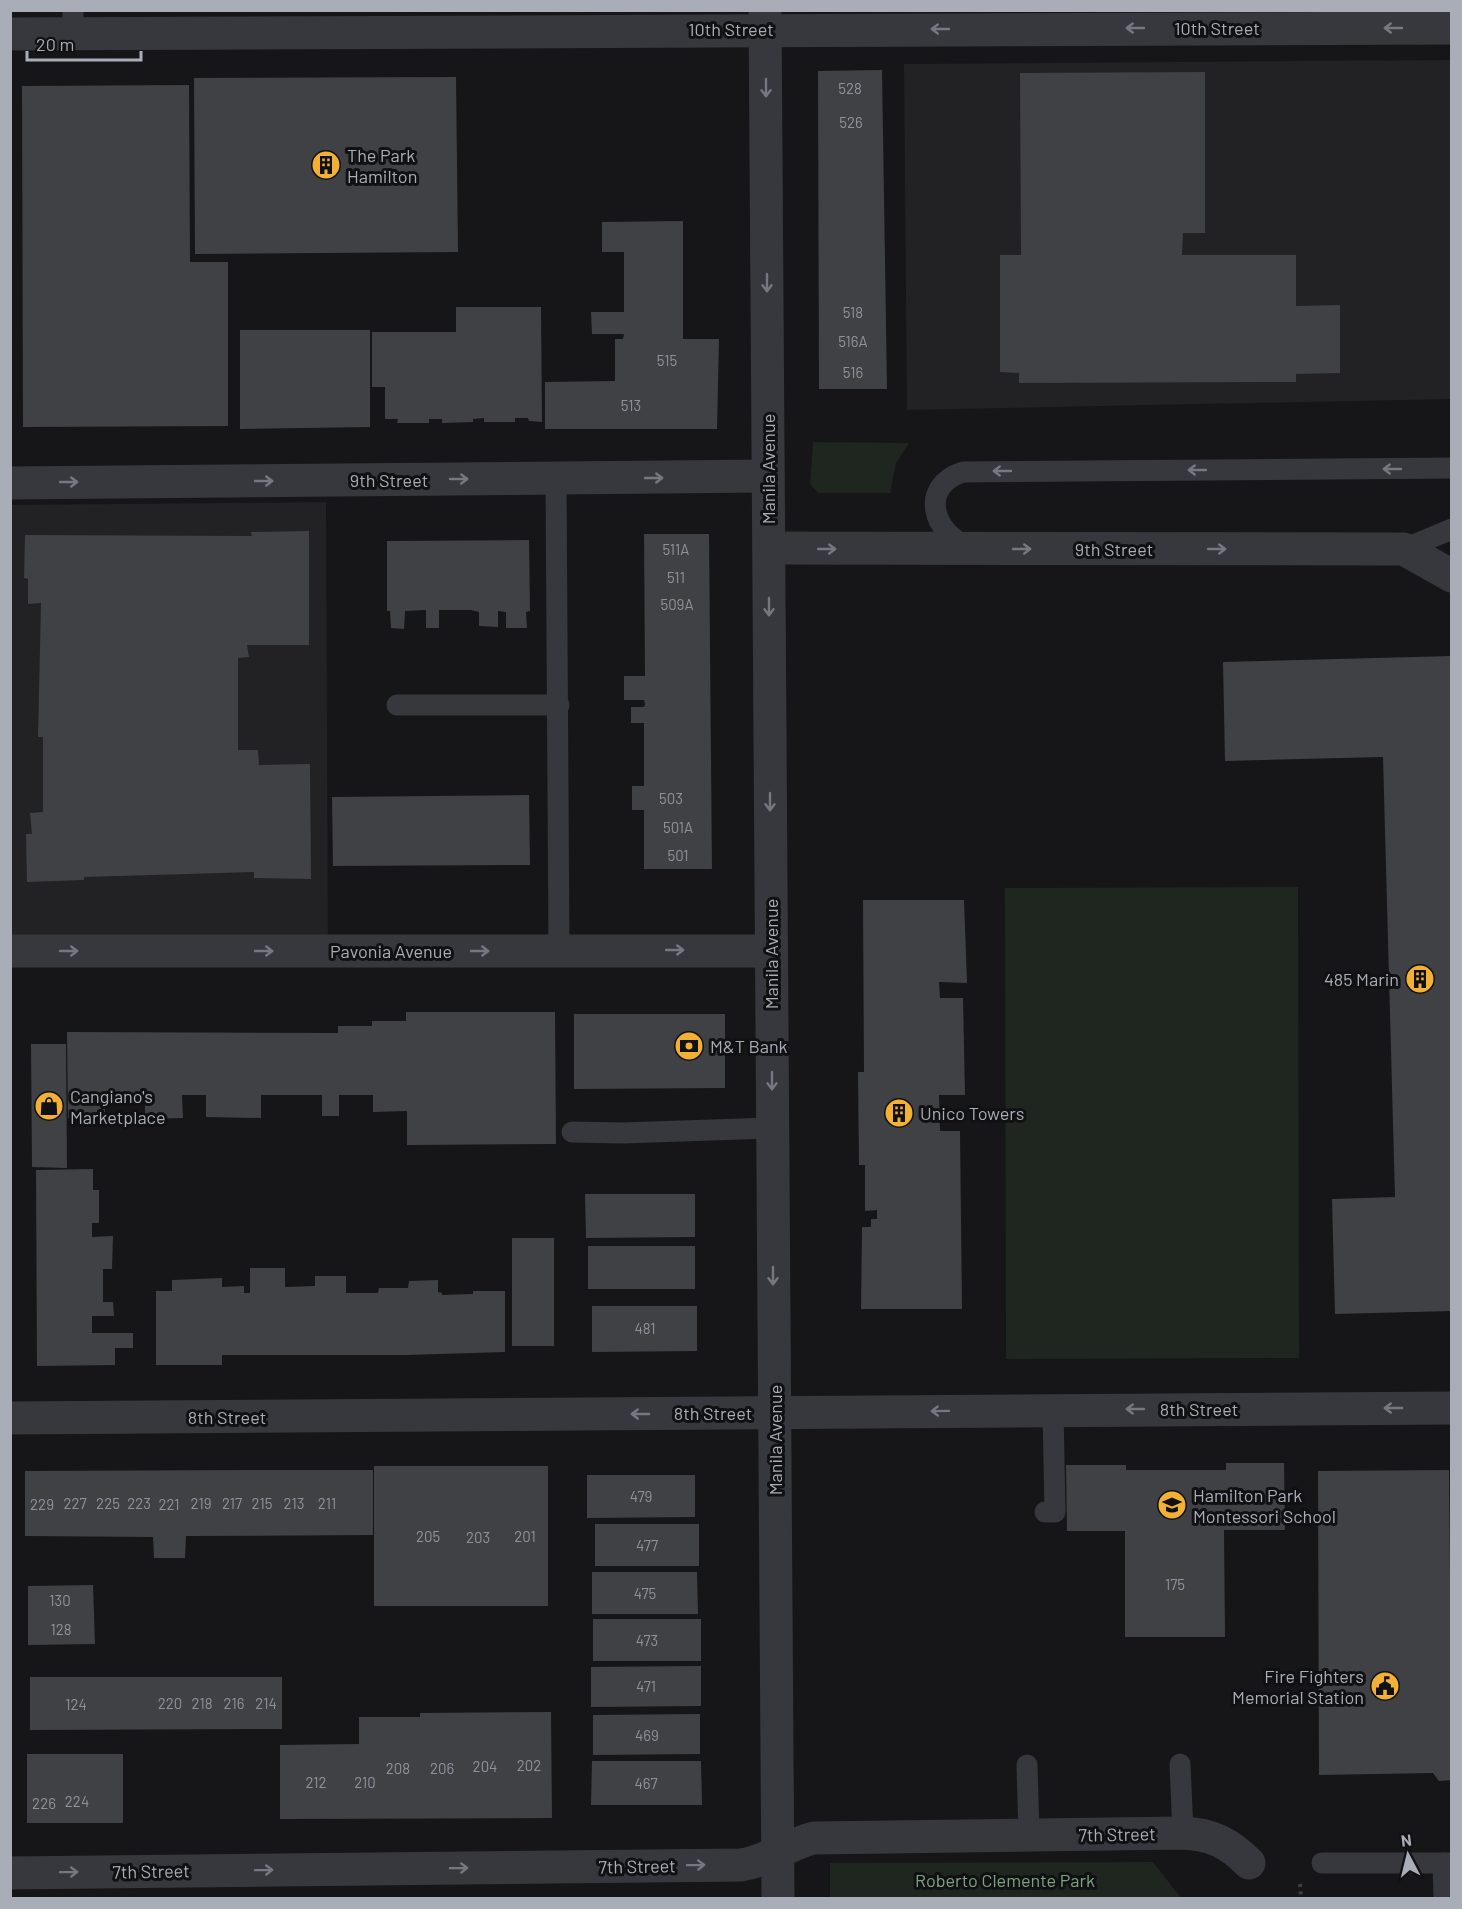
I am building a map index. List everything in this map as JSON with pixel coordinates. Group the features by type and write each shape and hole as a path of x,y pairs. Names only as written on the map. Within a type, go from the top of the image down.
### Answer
{"street":[{"name":"10th Street","path":"10,34 73,22 765,20 1452,28"},
{"name":"Manila Avenue","path":"765,20 778,1899"},
{"name":"9th Street","path":"10,483 768,477"},
{"name":"9th Street","path":"769,548 1404,549 1452,576"},
{"name":"Pavonia Avenue","path":"10,951 771,951"},
{"name":"8th Street","path":"10,1418 1452,1408"},
{"name":"7th Street","path":"10,1873 741,1865 767,1859 777,1851 814,1838 1183,1833 1213,1837 1225,1843 1249,1863"}],"lane":[{"path":"977,549 953,539 938,521 936,511 939,490 953,475 963,472 1451,469"},
{"path":"556,478 559,951"},
{"path":"1404,549 1452,529"},
{"path":"397,705 559,705"},
{"path":"572,1132 622,1133 772,1128"},
{"path":"1045,1512 1055,1512 1053,1410"},
{"path":"1180,1764 1183,1833"},
{"path":"1027,1765 1029,1835"},
{"path":"1322,1863 1447,1863 1444,1899"}],"shaded area":[{"path":"1451,60 1451,399 907,410 904,64"},
{"path":"326,502 328,959 11,961 10,505"}],"green space":[{"path":"813,442 909,443 896,463 890,493 818,493 810,484"},
{"path":"1298,887 1299,1358 1006,1359 1005,888"},
{"name":"Roberto Clemente Park","path":"1153,1862 1181,1898 830,1898 830,1863"}],"building":[{"path":"882,70 887,389 819,389 818,71"},
{"path":"1205,72 1205,233 1183,233 1182,255 1296,255 1296,306 1340,305 1340,373 1296,374 1296,382 1019,383 1019,373 1000,372 1000,255 1021,255 1020,73"},
{"name":"The Park Hamilton","path":"456,77 458,252 195,254 194,78"},
{"path":"189,85 190,262 228,262 228,426 23,427 22,86"},
{"path":"683,221 683,339 719,339 717,429 545,429 545,382 615,381 615,339 623,339 624,334 592,334 591,312 624,312 624,252 602,252 602,222"},
{"path":"456,307 541,307 542,422 529,421 528,418 515,418 515,422 484,422 484,418 473,419 473,422 442,423 442,419 429,419 429,423 397,423 398,419 385,419 385,387 372,387 372,332 456,332"},
{"path":"240,330 370,330 370,427 240,429"},
{"path":"309,531 309,645 247,645 249,657 238,658 238,750 258,750 259,765 310,764 311,879 254,878 254,872 84,877 84,880 27,882 26,834 32,834 30,813 43,812 43,737 38,737 41,603 28,604 28,579 24,578 25,535 252,536 251,532"},
{"path":"644,534 709,534 712,869 644,869 644,810 632,810 632,786 644,786 644,723 631,723 631,707 644,707 645,704 644,700 624,700 624,676 645,676"},
{"path":"529,540 530,611 526,612 527,628 506,628 506,612 498,611 498,627 479,626 479,612 439,610 439,628 426,628 426,610 405,611 404,629 391,628 390,611 387,611 387,541"},
{"name":"485 Marin","path":"1452,656 1452,1311 1335,1314 1332,1199 1395,1197 1383,757 1225,761 1223,662"},
{"path":"529,795 530,865 333,866 332,797"},
{"name":"Unico Towers","path":"863,900 964,900 967,983 939,982 940,998 963,998 965,1095 939,1095 940,1131 960,1131 962,1309 861,1309 862,1227 871,1227 871,1219 877,1219 877,1210 865,1211 865,1165 859,1165 858,1072 864,1072"},
{"path":"406,1012 555,1012 556,1144 407,1145 407,1111 373,1112 373,1095 339,1095 339,1116 322,1116 322,1095 261,1095 261,1118 206,1117 206,1095 182,1095 183,1118 145,1119 145,1101 105,1101 105,1118 68,1118 67,1032 338,1033 338,1026 372,1026 372,1021 406,1021"},
{"path":"574,1014 725,1014 725,1088 574,1089"},
{"name":"Cangiano's Marketplace","path":"31,1044 66,1044 67,1168 32,1167"},
{"path":"93,1169 93,1190 99,1190 99,1223 92,1223 92,1237 113,1236 112,1269 103,1269 103,1302 113,1302 114,1316 92,1316 92,1333 133,1333 133,1348 115,1348 115,1365 37,1366 36,1170"},
{"path":"585,1194 695,1194 695,1237 586,1238"},
{"path":"512,1238 554,1238 554,1346 512,1346"},
{"path":"588,1246 695,1246 695,1289 588,1289"},
{"path":"250,1268 285,1268 285,1287 315,1286 315,1276 346,1276 346,1293 378,1293 379,1288 408,1288 409,1281 438,1280 438,1292 442,1295 473,1294 473,1291 505,1291 505,1352 407,1355 222,1355 222,1365 156,1365 156,1291 172,1291 172,1280 222,1278 222,1287 244,1286 244,1293 250,1293"},
{"path":"592,1306 697,1306 697,1351 592,1352"},
{"path":"1226,1463 1284,1463 1285,1530 1224,1530 1225,1637 1125,1637 1125,1531 1067,1531 1066,1465 1126,1465 1126,1470 1226,1470"},
{"path":"374,1466 548,1466 548,1606 374,1606"},
{"path":"373,1470 373,1535 186,1536 185,1558 154,1558 153,1537 25,1536 25,1471"},
{"name":"Fire Fighters Memorial Station","path":"1449,1470 1452,1780 1439,1781 1433,1773 1319,1775 1318,1471"},
{"path":"587,1475 695,1475 695,1517 587,1518"},
{"path":"595,1524 699,1524 699,1566 595,1566"},
{"path":"592,1572 697,1572 698,1614 592,1614"},
{"path":"93,1585 95,1644 28,1645 28,1586"},
{"path":"593,1619 701,1619 701,1661 593,1661"},
{"path":"701,1666 701,1706 591,1707 591,1667"},
{"path":"30,1677 282,1677 282,1729 30,1730"},
{"path":"551,1712 552,1818 280,1819 280,1745 359,1744 359,1717 420,1717 420,1713"},
{"path":"700,1714 700,1754 593,1755 593,1715"},
{"path":"27,1754 123,1754 123,1823 27,1823"},
{"path":"592,1761 701,1761 702,1805 591,1805"}],"place":[{"name":"The Park Hamilton","path":"326,165"},
{"name":"485 Marin","path":"1420,979"},
{"name":"M&T Bank","path":"689,1046"},
{"name":"Cangiano's Marketplace","path":"49,1106"},
{"name":"Unico Towers","path":"899,1113"},
{"name":"Hamilton Park Montessori School","path":"1172,1505"},
{"name":"Fire Fighters Memorial Station","path":"1385,1686"}]}
